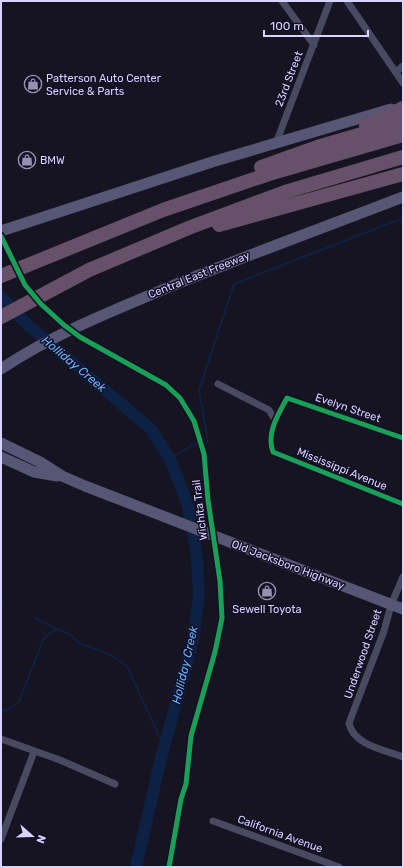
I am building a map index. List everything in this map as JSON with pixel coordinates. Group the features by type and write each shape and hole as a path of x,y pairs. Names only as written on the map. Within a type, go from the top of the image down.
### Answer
{"highway":[{"path":"317,147 403,106"},
{"path":"1,276 163,210 239,175 317,147 403,122"},
{"path":"163,210 269,174 403,135"},
{"path":"1,317 89,270 191,227 285,192 403,157"},
{"path":"191,227 216,226 403,174"}],"main road":[{"path":"6,230 212,162 403,106"},
{"name":"Central East Freeway","path":"1,369 11,362 85,322 236,260 403,197"},
{"name":"Old Jacksboro Highway","path":"1,443 40,462 62,476 144,510 403,609"},
{"name":"Old Jacksboro Highway","path":"1,457 34,472 62,476"}],"street":[{"path":"282,1 314,45"},
{"name":"23rd Street","path":"276,143 330,1"},
{"path":"347,1 403,83"},
{"path":"396,72 403,66"},
{"path":"218,384 269,410 275,420"},
{"name":"Evelyn Street","path":"275,420 287,398 403,438"},
{"name":"Mississippi Avenue","path":"275,420 270,443 273,452 403,504"},
{"name":"Underwood Street","path":"403,577 391,605 384,631 350,723 351,730 356,737 367,744 403,757"},
{"path":"1,739 60,760 115,784"},
{"path":"1,839 34,752"},
{"name":"California Avenue","path":"213,821 340,867"}],"waterway":[{"path":"170,459 192,445 208,442 199,390 234,284 403,218"},
{"name":"Holliday Creek","path":"1,297 28,325 151,429 170,459 188,506 197,558 199,595 193,641 160,762 136,867"},
{"path":"35,618 57,629"},
{"path":"1,711 7,710 19,702 43,640 49,633 57,629 69,634 79,643 111,655 127,666 164,747"}],"cycle path":[{"name":"Wichita Trail","path":"1,236 25,285 41,304 64,325 80,337 166,385 180,398 194,421 204,454 208,500 220,581 222,618 215,652 191,736 186,784 181,799 169,867"},
{"path":"403,438 287,398 274,424 271,438 273,452 403,504"}],"place":[{"name":"Patterson Auto Center Service & Parts","path":"33,84"},
{"name":"BMW","path":"27,160"},
{"name":"Sewell Toyota","path":"267,591"}]}
